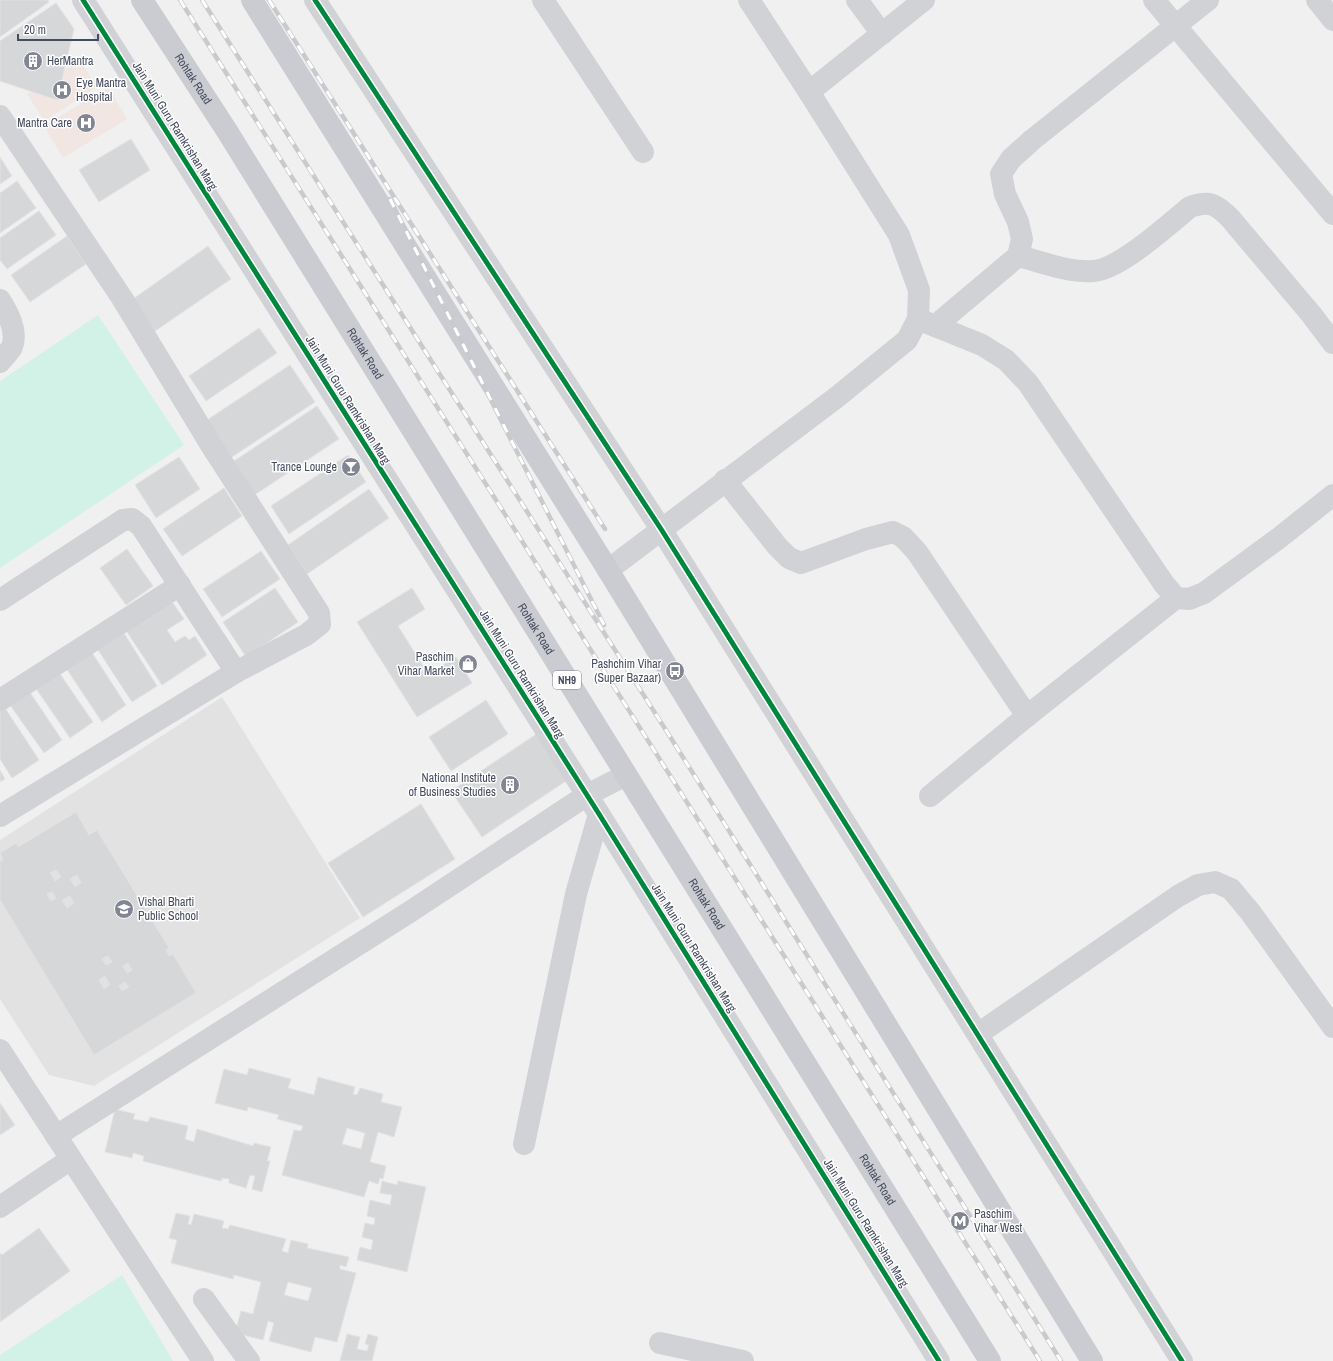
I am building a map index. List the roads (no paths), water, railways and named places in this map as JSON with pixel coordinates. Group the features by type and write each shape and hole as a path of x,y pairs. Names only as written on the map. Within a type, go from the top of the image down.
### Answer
{"main road":[{"name":"Rohtak Road","path":"142,0 231,138 990,1361"},
{"path":"252,0 608,570 1092,1361"}],"street":[{"name":"Jain Muni Guru Ramkrishan Marg","path":"83,0 599,814 939,1361"},
{"path":"315,0 661,529 1182,1361"},
{"path":"543,0 643,152"},
{"path":"749,0 899,235 919,290 927,323"},
{"path":"857,0 882,34"},
{"path":"808,92 924,0"},
{"path":"1154,0 1333,214"},
{"path":"608,570 725,480 837,397 927,323 1018,256 1022,240 1018,222 1005,194 1000,174 1011,159 1032,140 1208,0"},
{"path":"1317,0 1333,20"},
{"path":"0,116 122,298 210,445 319,613 320,624 306,635 236,672 0,816"},
{"path":"1018,256 1076,270 1095,271 1115,265 1190,207 1203,202 1212,204 1221,209 1230,218 1311,314 1333,343"},
{"path":"0,300 9,314 13,332 12,347 0,362"},
{"path":"927,323 982,345 1006,360 1028,383 1164,584 1176,598"},
{"path":"725,480 776,546 789,558 801,563 866,539 893,532 903,537 917,552 1027,716"},
{"path":"930,796 1027,716 1176,598 1189,599 1204,593 1279,538 1333,495"},
{"path":"0,600 123,520 132,519 141,526 236,672"},
{"path":"0,700 180,585"},
{"path":"56,1136 408,913 587,795 626,775"},
{"path":"524,1144 576,894 599,814"},
{"path":"978,1034 1178,896 1198,885 1216,882 1231,889 1251,913 1333,1027"},
{"path":"0,1050 203,1361"},
{"path":"0,1207 71,1160"},
{"path":"204,1298 249,1361"},
{"path":"670,1350 743,1361"}],"railway":[{"path":"180,0 1040,1361"},
{"path":"202,0 669,735 1061,1361"},
{"path":"269,0 605,529"},
{"path":"390,199 604,625"}],"place":[{"name":"HerMantra","path":"33,61"},
{"name":"Eye Mantra Hospital","path":"62,90"},
{"name":"Mantra Care","path":"86,123"},
{"name":"Trance Lounge","path":"351,467"},
{"name":"Paschim Vihar Market","path":"468,664"},
{"name":"Pashchim Vihar (Super Bazaar)","path":"675,671"},
{"name":"National Institute of Business Studies","path":"510,785"},
{"name":"Vishal Bharti Public School","path":"124,909"},
{"name":"Paschim Vihar West","path":"960,1221"}]}
